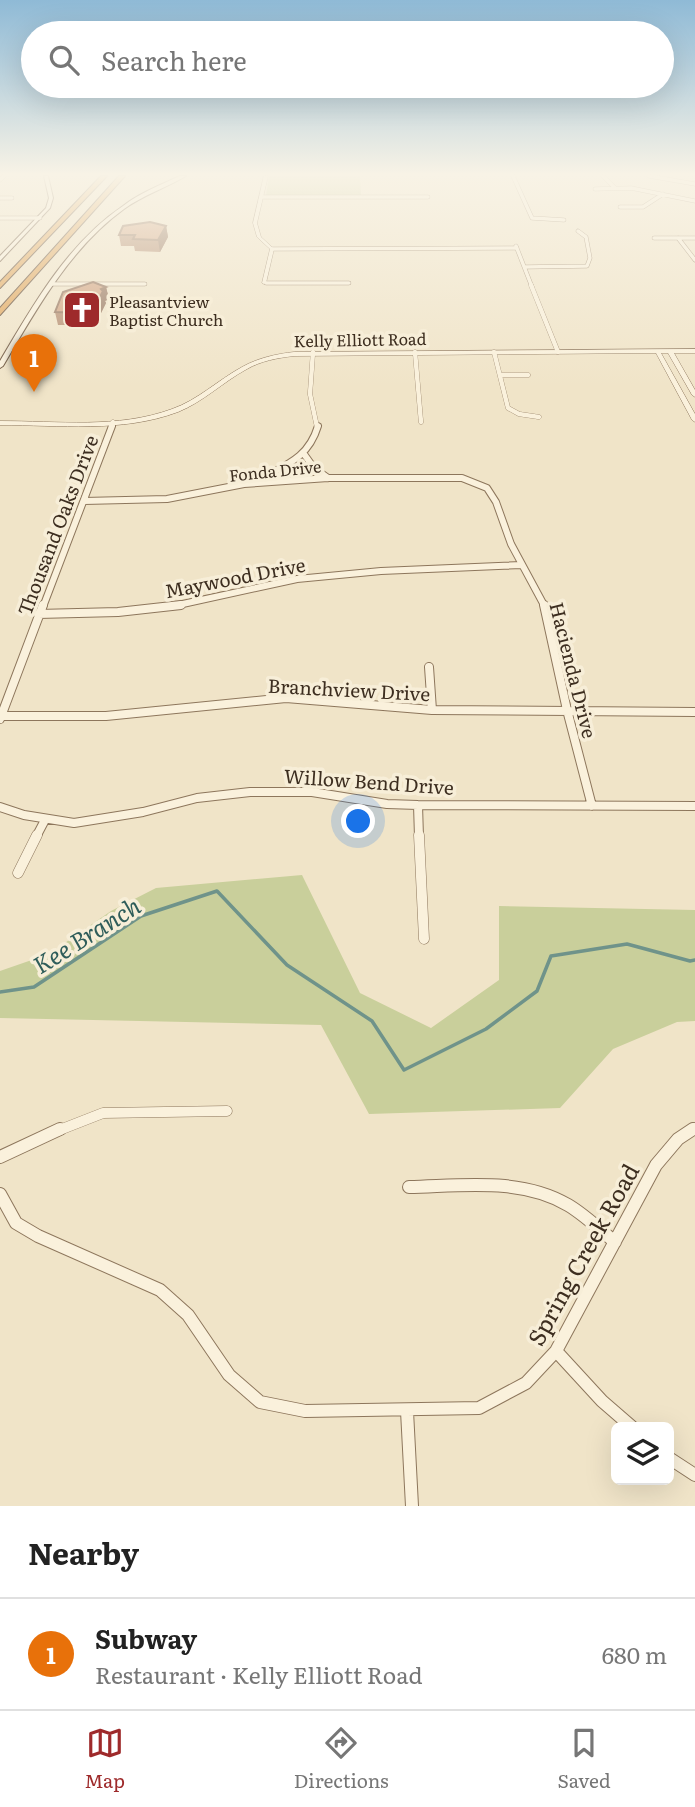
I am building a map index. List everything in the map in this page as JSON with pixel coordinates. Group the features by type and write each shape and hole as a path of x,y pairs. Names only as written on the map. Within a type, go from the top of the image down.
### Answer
{"highway":[{"path":"0,286 38,246"},
{"path":"0,313 59,246"}],"main road":[{"path":"0,259 12,246"},
{"path":"0,366 51,284 84,246"}],"street":[{"path":"272,249 493,246"},
{"path":"516,246 558,352"},
{"path":"525,267 586,266 590,258 588,246"},
{"path":"272,249 265,283 349,283"},
{"path":"51,284 145,284"},
{"path":"670,351 695,395"},
{"path":"677,362 681,356 695,351"},
{"name":"Kelly Elliott Road","path":"0,423 113,422 144,419 174,411 259,361 284,355 313,352 695,351"},
{"path":"252,484 304,454 313,442 318,425 310,394 313,352"},
{"path":"415,352 421,422"},
{"path":"494,352 509,410 539,417"},
{"path":"637,352 662,359"},
{"path":"658,352 695,420"},
{"path":"500,375 528,375"},
{"name":"Thousand Oaks Drive","path":"1,717 113,422"},
{"path":"304,454 314,468 328,478"},
{"name":"Fonda Drive","path":"84,501 167,499 252,484 328,478 449,477 470,481"},
{"name":"Hacienda Drive","path":"470,481 487,488 496,502 522,565 533,581 548,615 567,710 592,806"},
{"name":"Maywood Drive","path":"38,614 120,613 163,608 204,601 274,582 323,576 522,565"},
{"path":"429,667 432,710"},
{"name":"Branchview Drive","path":"1,717 106,716 306,694 432,710 695,712"},
{"name":"Willow Bend Drive","path":"0,807 45,820 74,823 91,822 197,798 250,792 312,792 387,804 418,805 695,806"},
{"path":"418,805 424,939"},
{"path":"18,873 45,820"},
{"path":"0,1157 69,1125 103,1113 226,1111"},
{"name":"Spring Creek Road","path":"0,1195 16,1223 38,1236 160,1290 188,1315 229,1375 260,1402 305,1411 480,1408 526,1383 556,1351 656,1165 678,1139 695,1128"},
{"path":"409,1187 512,1187 540,1193 567,1205 615,1242"},
{"path":"556,1351 602,1401 626,1422"},
{"path":"407,1411 412,1506"},
{"path":"674,1461 695,1475"}],"green space":[{"path":"302,875 360,993 431,1028 499,980 499,906 695,910 695,1021 677,1022 613,1049 560,1108 369,1114 321,1025 0,1018 0,971 49,954 111,911 156,888"}],"building":[{"path":"93,282 106,287 101,289 103,291 92,313 55,312 63,292"}],"waterway":[{"name":"Kee Branch","path":"0,992 34,987 141,916 217,891 287,965 372,1021 404,1070 486,1029 537,991 551,956 627,944 690,961 695,960"}],"place":[{"name":"Pleasantview Baptist Church","path":"82,310"},
{"name":"Subway","path":"34,392"}]}
